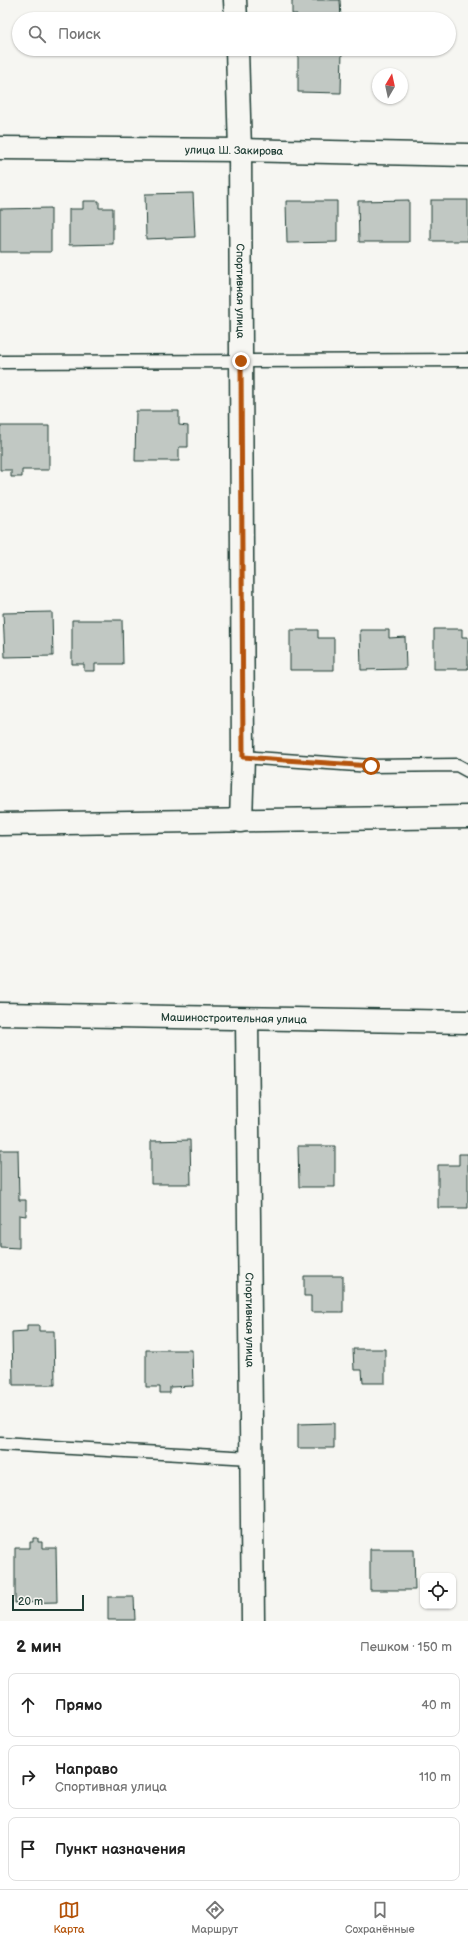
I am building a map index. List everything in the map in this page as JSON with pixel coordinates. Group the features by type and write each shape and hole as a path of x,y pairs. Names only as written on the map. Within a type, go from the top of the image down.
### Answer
{"street":[{"path":"235,0 236,12"},
{"name":"Спортивная улица","path":"237,56 240,150 242,821"},
{"name":"улица Ш. Закирова","path":"0,148 240,150 468,155"},
{"path":"0,824 468,818"},
{"name":"Машиностроительная улица","path":"0,1014 247,1020 468,1022"},
{"name":"Спортивная улица","path":"247,1020 253,1621"}],"lane":[{"path":"0,362 468,360"},
{"path":"243,757 371,766 457,764 468,771"},
{"path":"0,1444 251,1458"}],"building":[{"path":"292,0 340,0 341,12 292,12"},
{"path":"298,56 342,56 341,93 298,92"},
{"path":"193,193 195,237 146,239 145,194"},
{"path":"409,200 409,242 359,242 358,201"},
{"path":"431,200 468,200 468,241 431,241"},
{"path":"83,201 99,201 99,208 113,208 113,244 69,245 69,209 83,209"},
{"path":"286,201 337,201 337,242 287,243"},
{"path":"51,208 51,252 0,252 0,209"},
{"path":"136,411 179,411 179,425 188,426 188,447 179,447 179,461 135,461"},
{"path":"0,426 49,426 49,470 22,470 22,477 11,477 11,470 0,470"},
{"path":"52,612 53,656 5,657 3,613"},
{"path":"72,620 122,620 123,664 95,664 95,671 84,671 84,664 72,664"},
{"path":"434,629 462,629 462,637 468,637 468,669 434,669"},
{"path":"290,630 318,630 318,638 334,638 334,670 290,670"},
{"path":"360,630 389,630 389,638 405,637 406,669 361,670"},
{"path":"190,1140 191,1184 151,1184 151,1141"},
{"path":"298,1146 335,1146 335,1187 299,1187"},
{"path":"0,1150 18,1150 19,1200 26,1200 26,1216 19,1215 19,1248 0,1247"},
{"path":"459,1154 468,1154 468,1208 438,1208 438,1165 459,1165"},
{"path":"304,1276 343,1276 343,1312 311,1312 311,1296 304,1296"},
{"path":"27,1325 39,1325 39,1331 54,1331 55,1385 13,1385 12,1332 27,1331"},
{"path":"353,1349 385,1349 385,1383 363,1383 362,1370 354,1370"},
{"path":"146,1350 192,1350 193,1386 170,1387 170,1393 160,1393 160,1387 146,1387"},
{"path":"334,1423 334,1448 298,1448 298,1424"},
{"path":"33,1538 38,1538 38,1542 42,1542 42,1548 56,1548 57,1602 15,1603 15,1548 30,1548 30,1542 33,1542"},
{"path":"370,1549 414,1549 415,1590 370,1590"},
{"path":"108,1597 134,1597 135,1620 108,1620"}],"route":[{"path":"241,361 243,757 371,766"}]}
